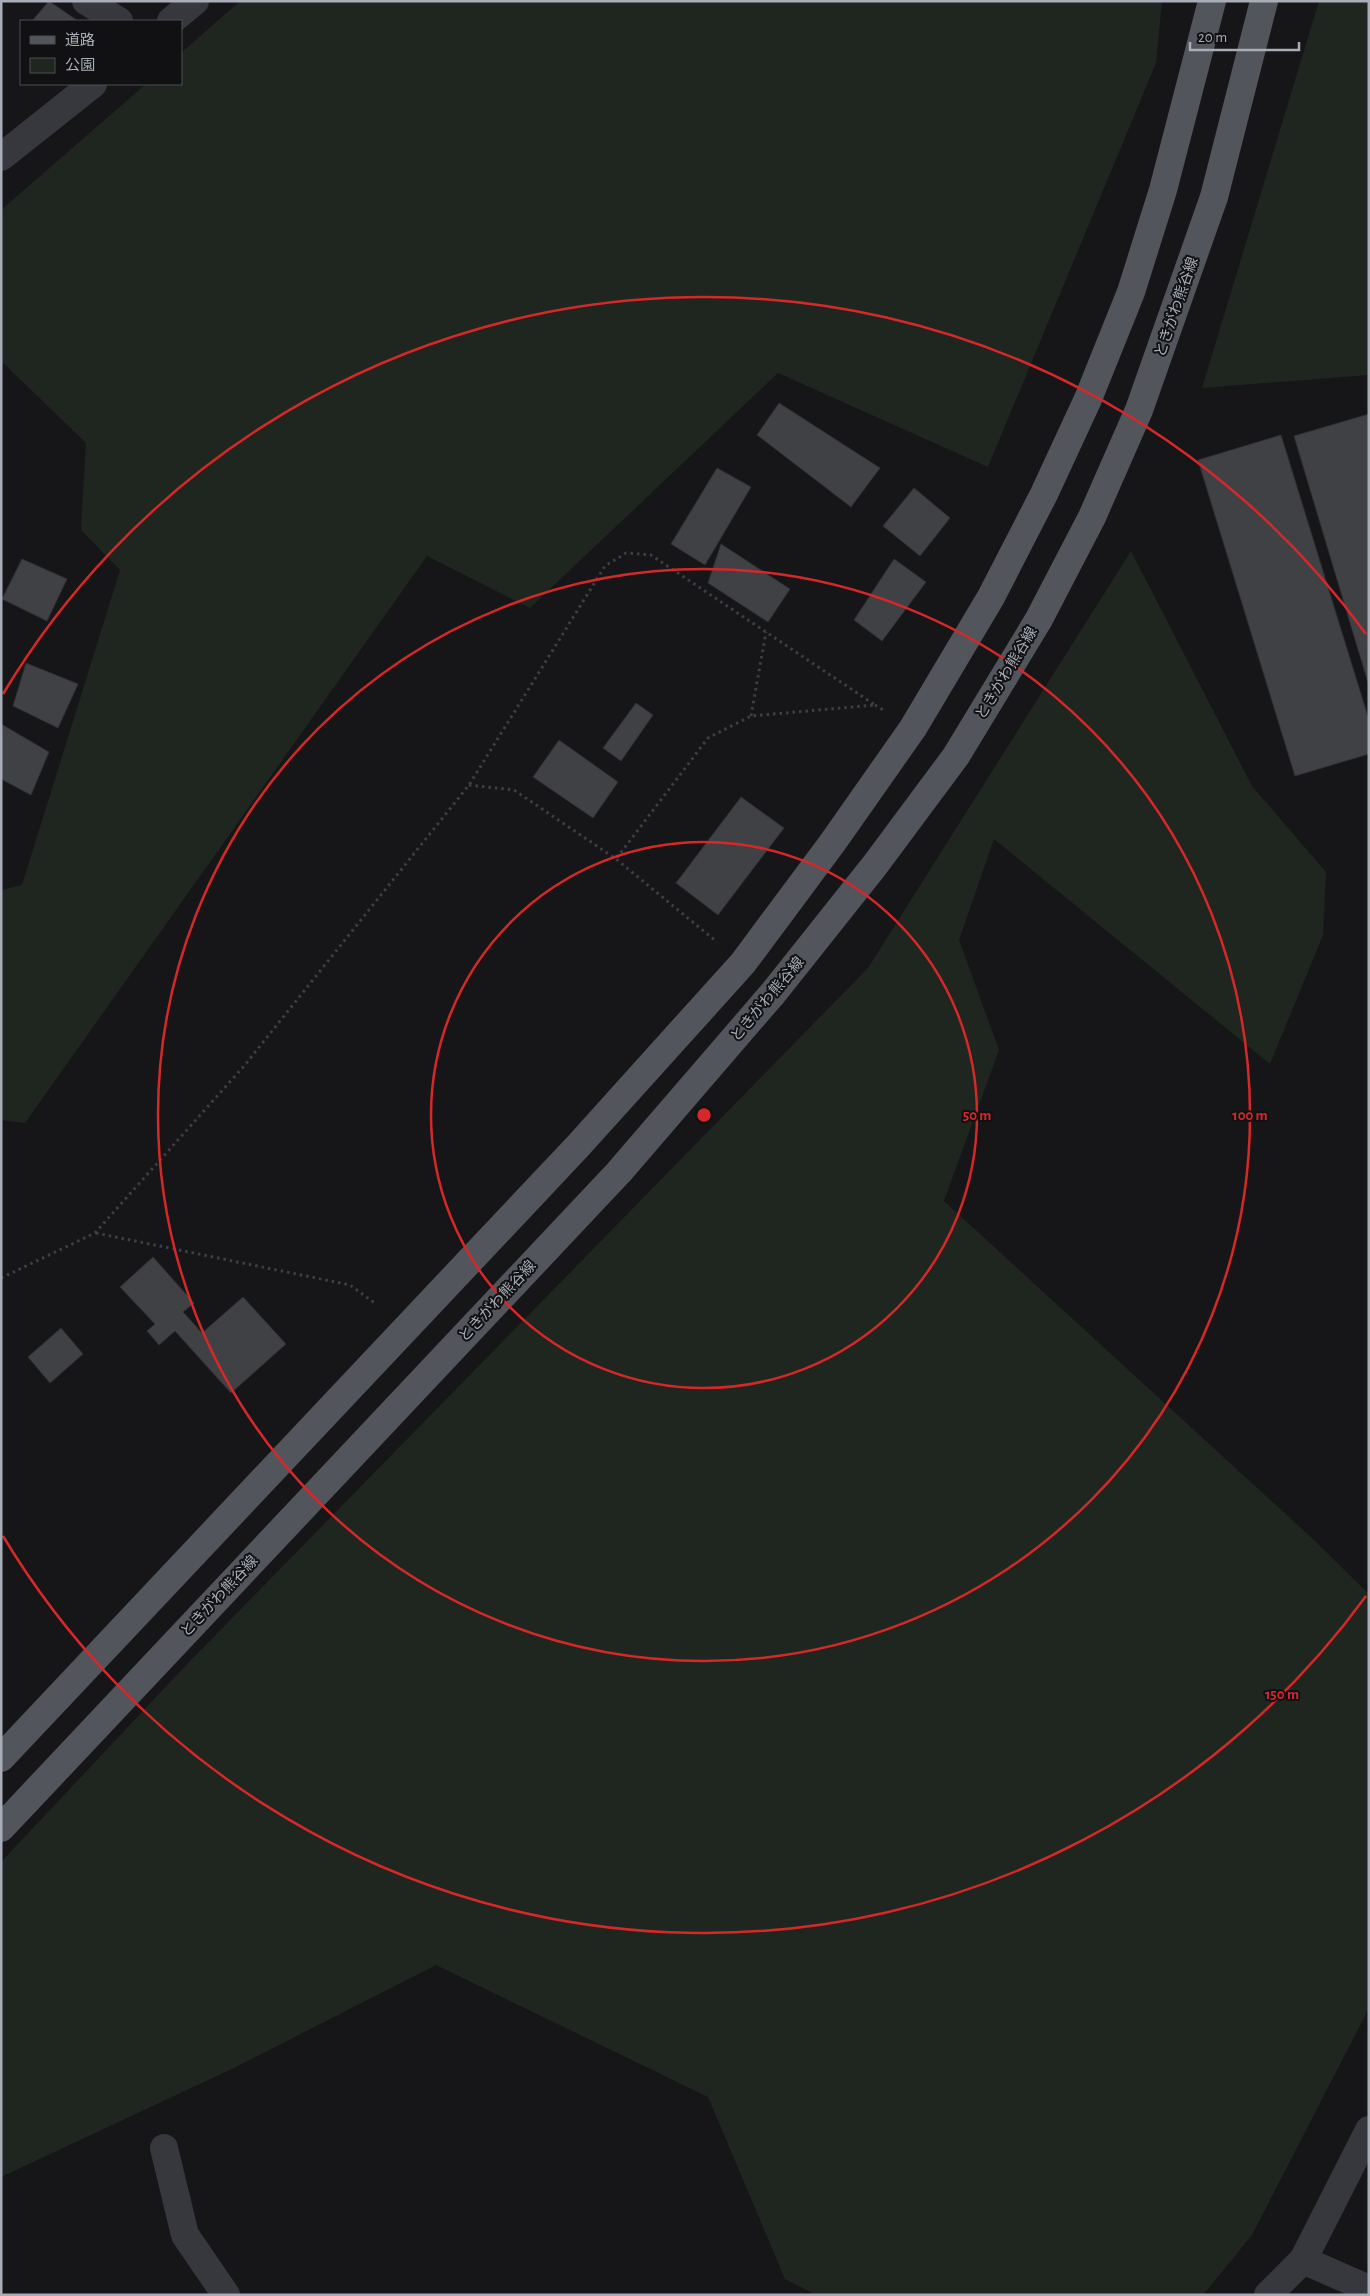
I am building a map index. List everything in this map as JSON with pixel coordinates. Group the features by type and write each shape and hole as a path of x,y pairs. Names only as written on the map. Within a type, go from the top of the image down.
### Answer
{"main road":[{"path":"1,1758 578,1146 743,963 833,842 913,728 991,597 1044,494 1088,399 1131,292 1163,190 1212,1"},
{"name":"ときがわ熊谷線","path":"1,1828 619,1172 780,985 875,865 956,756 1039,619 1092,517 1139,410 1214,196 1264,1"}],"street":[{"path":"86,1 117,20"},
{"path":"172,20 195,1"},
{"path":"1,156 92,85"},
{"path":"1268,2295 1303,2260 1369,2130"},
{"path":"164,2148 185,2235 226,2295"},
{"path":"1303,2260 1369,2289"}],"path":[{"path":"1,1278 95,1233 244,1066 469,785 605,566 626,553 651,555 875,705 751,716 708,738 616,859"},
{"path":"751,716 766,632"},
{"path":"469,785 514,790 616,859 743,963"},
{"path":"95,1233 350,1285 376,1304"}],"green space":[{"path":"240,1 1162,1 1156,63 988,467 778,373 530,608 427,556 25,1123 1,1120 1,890 22,885 120,570 81,530 86,443 1,361 1,210 145,85 182,85 182,52"},
{"path":"1319,1 1369,1 1369,375 1202,388"},
{"path":"1131,551 1252,786 1326,872 1323,935 1270,1064 994,839 959,940 999,1050 944,1201 1313,1539 1369,1594 1369,2008 1252,2235 1203,2295 816,2295 785,2279 708,2097 436,1965 234,2068 1,2177 1,1862 189,1662 868,968"}],"building":[{"path":"49,1 77,20 33,20"},
{"path":"779,403 880,468 851,507 757,435"},
{"path":"1369,414 1369,686 1294,436"},
{"path":"1281,435 1369,720 1369,754 1295,776 1198,460"},
{"path":"717,468 751,487 705,565 671,544"},
{"path":"914,488 950,518 920,556 883,526"},
{"path":"721,544 790,589 768,622 708,583"},
{"path":"22,559 67,579 47,621 2,599"},
{"path":"894,559 926,582 882,641 854,620"},
{"path":"26,663 78,684 58,728 13,706"},
{"path":"636,703 653,715 621,761 603,748"},
{"path":"1,724 49,752 31,795 1,779"},
{"path":"559,740 618,782 593,818 533,777"},
{"path":"741,797 784,828 718,915 676,883"},
{"path":"153,1257 194,1303 183,1312 202,1333 243,1297 286,1344 231,1393 175,1331 159,1345 147,1331 155,1324 120,1287"},
{"path":"61,1328 83,1354 50,1383 28,1357"}]}
